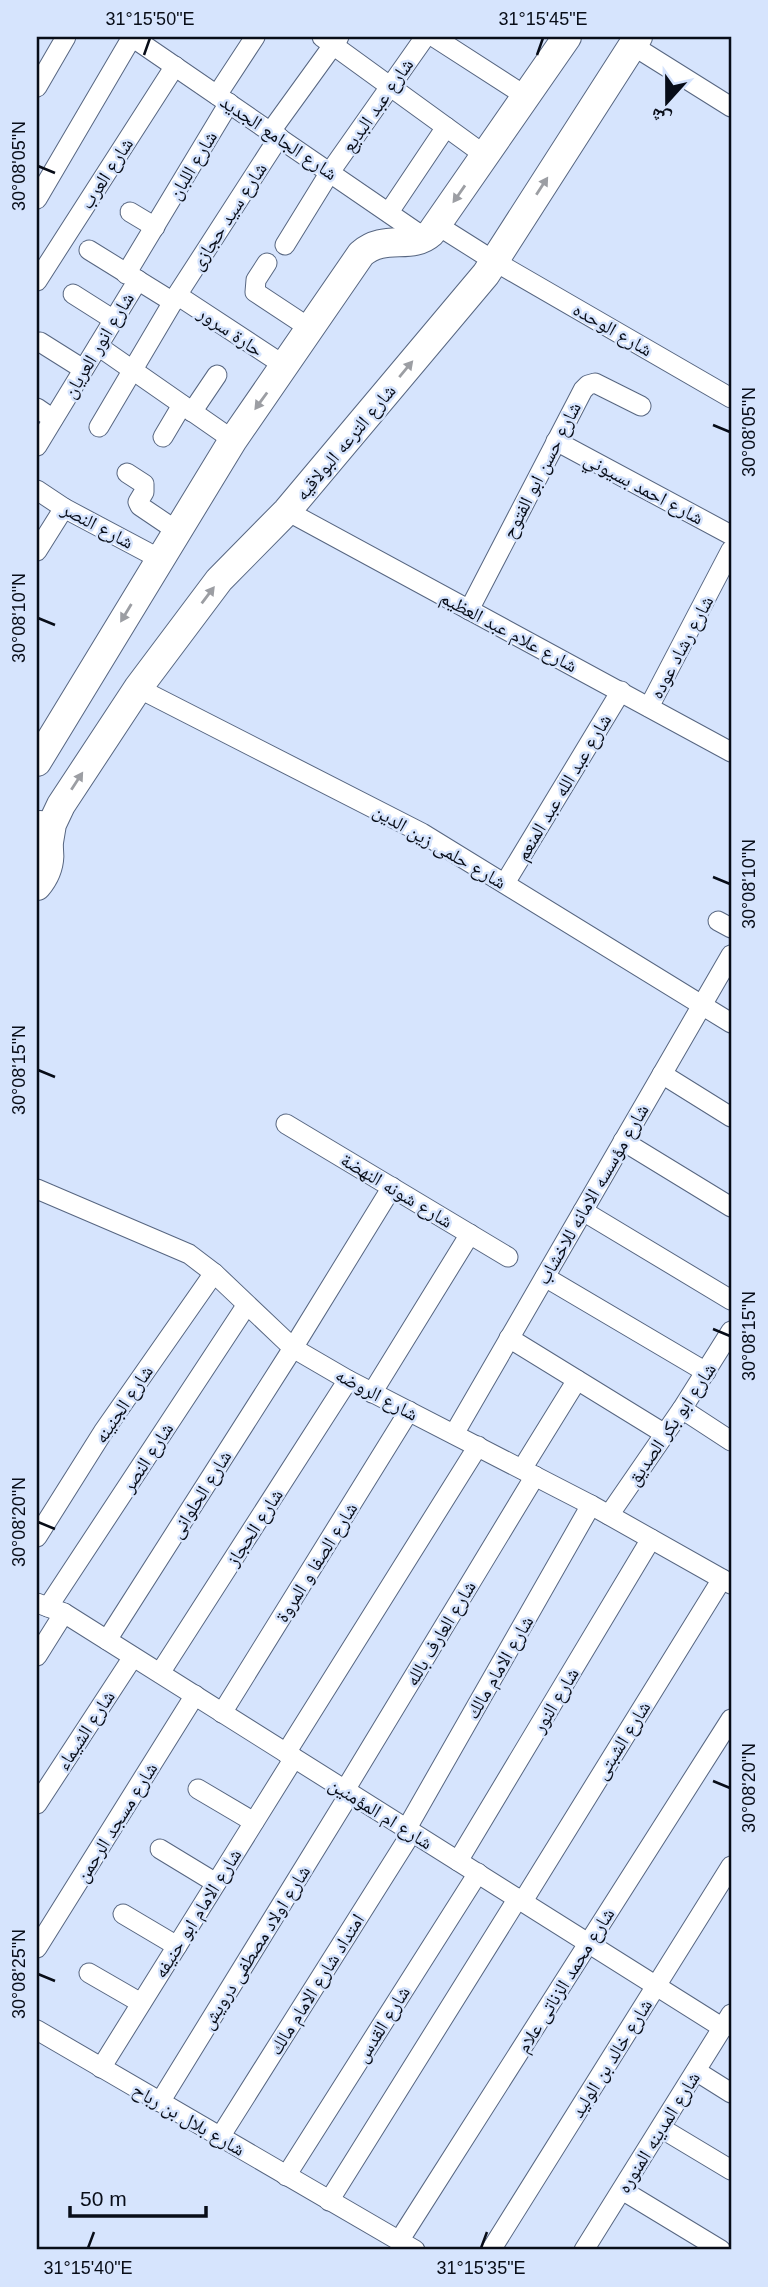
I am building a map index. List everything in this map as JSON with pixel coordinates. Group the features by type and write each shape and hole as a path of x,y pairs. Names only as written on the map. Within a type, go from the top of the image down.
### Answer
{"street":[{"path":"37,87 66,37"},
{"path":"37,199 132,37"},
{"name":"شارع الجامع الجديد","path":"132,37 389,212 431,232"},
{"name":"شارع اللبان","path":"132,277 155,227 256,37"},
{"name":"شارع عبد البديع","path":"285,245 330,172 425,37"},
{"path":"434,37 527,97"},
{"path":"41,744 233,440 362,254 370,247 391,241 414,241 431,232 567,37"},
{"path":"332,39 390,86 486,156"},
{"name":"شارع سيد حجازى","path":"99,427 332,39"},
{"path":"630,39 730,104"},
{"name":"شارع الترعه البولاقيه","path":"37,886 49,863 43,832 52,824 61,805 138,688 219,580 287,511 485,274 630,39"},
{"name":"شارع العرب","path":"37,281 175,66"},
{"path":"389,212 446,127"},
{"path":"130,212 155,227"},
{"name":"شارع الوحده","path":"431,232 494,261 731,398"},
{"name":"حارة سرور","path":"89,250 285,366"},
{"path":"267,263 255,286 255,292 311,329"},
{"name":"شارع انور العريان","path":"37,446 114,320 132,277"},
{"path":"73,294 114,320"},
{"path":"40,342 83,369"},
{"path":"98,346 233,440"},
{"path":"163,437 217,375"},
{"name":"شارع حسن ابو الفتوح","path":"469,610 588,384 595,383 641,407"},
{"path":"37,408 53,419"},
{"name":"شارع احمد بسيوني","path":"556,441 731,535"},
{"path":"127,472 144,484 139,506 177,531"},
{"name":"شارع النصر","path":"37,490 64,508 160,559"},
{"path":"37,551 64,508"},
{"name":"شارع علام عبد العظيم","path":"287,511 731,752"},
{"name":"شارع رشاد عوده","path":"649,707 731,550"},
{"name":"شارع حلمى زين الدين","path":"138,688 422,833 731,1023"},
{"name":"شارع عبد الله عبد المنعم","path":"505,883 621,691"},
{"name":"شارع مؤسسه الامانه للاخشاب","path":"454,1434 731,955"},
{"path":"662,1074 731,1117"},
{"name":"شارع شونه النهضة","path":"286,1124 508,1257"},
{"path":"624,1141 731,1207"},
{"name":"شارع الحلوانى","path":"107,1640 392,1187"},
{"name":"شارع الروضه","path":"37,1189 188,1254 214,1273 293,1348 348,1380 591,1505 727,1581"},
{"path":"583,1211 731,1300"},
{"path":"372,1392 470,1234"},
{"name":"شارع الجنينه","path":"37,1537 103,1432 214,1273"},
{"path":"545,1277 706,1372"},
{"name":"شارع النصر","path":"37,1656 50,1608 246,1306"},
{"name":"شارع ابو بكر الصديق","path":"609,1515 706,1372 725,1353 731,1331"},
{"path":"509,1338 665,1434"},
{"name":"شارع الحجاز","path":"160,1673 348,1380"},
{"name":"شارع العارف بالله","path":"347,1791 528,1472 577,1380"},
{"path":"682,1409 731,1441"},
{"name":"شارع الصفا و المروة","path":"222,1713 409,1411"},
{"name":"شارع الامام ابو حنيفه","path":"101,2068 254,1822 290,1755 478,1446"},
{"name":"شارع الامام مالك","path":"409,1830 591,1505"},
{"name":"شارع النور","path":"458,1861 651,1539"},
{"name":"شارع الشبتى","path":"329,2201 727,1581"},
{"name":"شارع ام المؤمنين","path":"50,1608 160,1673 656,1986 727,2021"},
{"name":"شارع الشيماء","path":"37,1804 133,1657"},
{"name":"شارع مسجد الرحمن","path":"37,1948 195,1695"},
{"name":"شارع محمد الزناتى علام","path":"407,2246 589,1943 731,1719"},
{"path":"198,1789 254,1822"},
{"name":"شارع اولاد مصطفى درويش","path":"160,2102 347,1791"},
{"name":"امتداد شارع الامام مالك","path":"220,2137 409,1830"},
{"path":"160,1849 216,1883"},
{"name":"شارع خالد بن الوليد","path":"491,2250 731,1866"},
{"name":"شارع القدس","path":"286,2176 478,1873"},
{"path":"123,1914 177,1946"},
{"path":"89,1973 141,2003"},
{"name":"شارع المدينه المنوره","path":"587,2249 727,2021"},
{"name":"شارع بلال بن رباح","path":"37,2031 407,2246"},
{"path":"696,2071 731,2093"},
{"path":"661,2128 731,2170"},
{"path":"622,2190 721,2250"}]}
